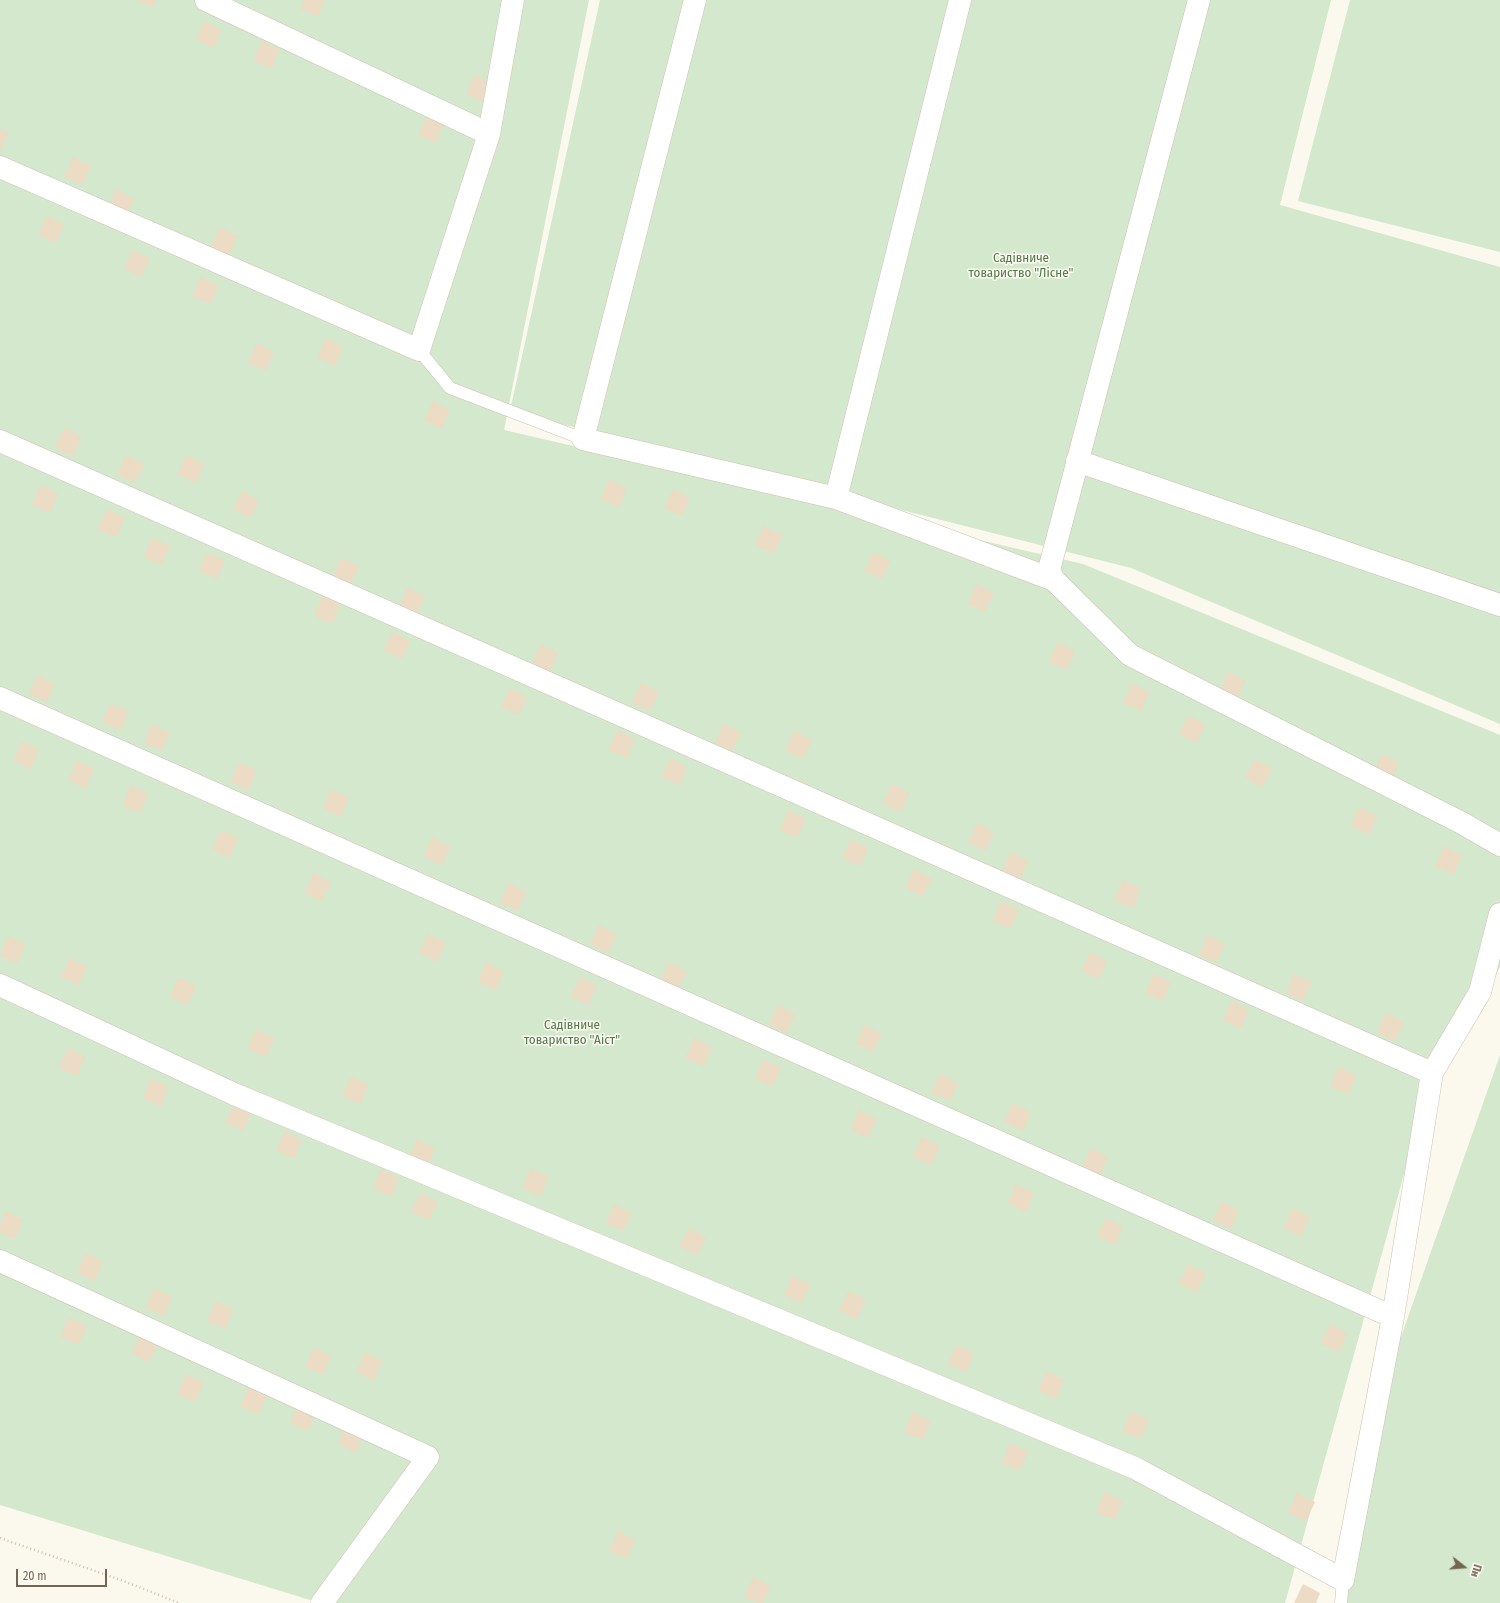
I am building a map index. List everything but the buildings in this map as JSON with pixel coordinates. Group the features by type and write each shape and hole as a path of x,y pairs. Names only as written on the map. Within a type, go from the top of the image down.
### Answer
{"street":[{"path":"206,0 489,134"},
{"path":"0,167 419,350 489,134 513,0"},
{"path":"695,0 583,439 836,498 1054,580"},
{"path":"836,498 960,0"},
{"path":"1199,0 1049,570 1054,580 1130,655 1462,823 1500,845"},
{"path":"0,441 1432,1073"},
{"path":"1077,461 1500,605"},
{"path":"0,698 1393,1317"},
{"path":"0,985 234,1094 1135,1468 1344,1580 1393,1317 1432,1073 1480,992 1500,914"},
{"path":"0,1261 428,1457 322,1603"}],"lane":[{"path":"419,350 450,388 583,439"},
{"path":"1341,1603 1344,1580"}],"path":[{"path":"0,1538 121,1580 179,1603"}],"green space":[{"name":"Садівниче товариство \"Аіст\"","path":"0,0 589,0 504,430 1083,564 1500,735 1500,967 1432,1073 1285,1603 320,1603 0,1505"},
{"name":"Садівниче товариство \"Лісне\"","path":"600,0 1331,0 1280,205 1500,267 1500,724 1131,568 510,411"},
{"path":"1350,0 1500,0 1500,252 1298,201"},
{"path":"1500,1055 1500,1603 1340,1603 1369,1428"}]}
